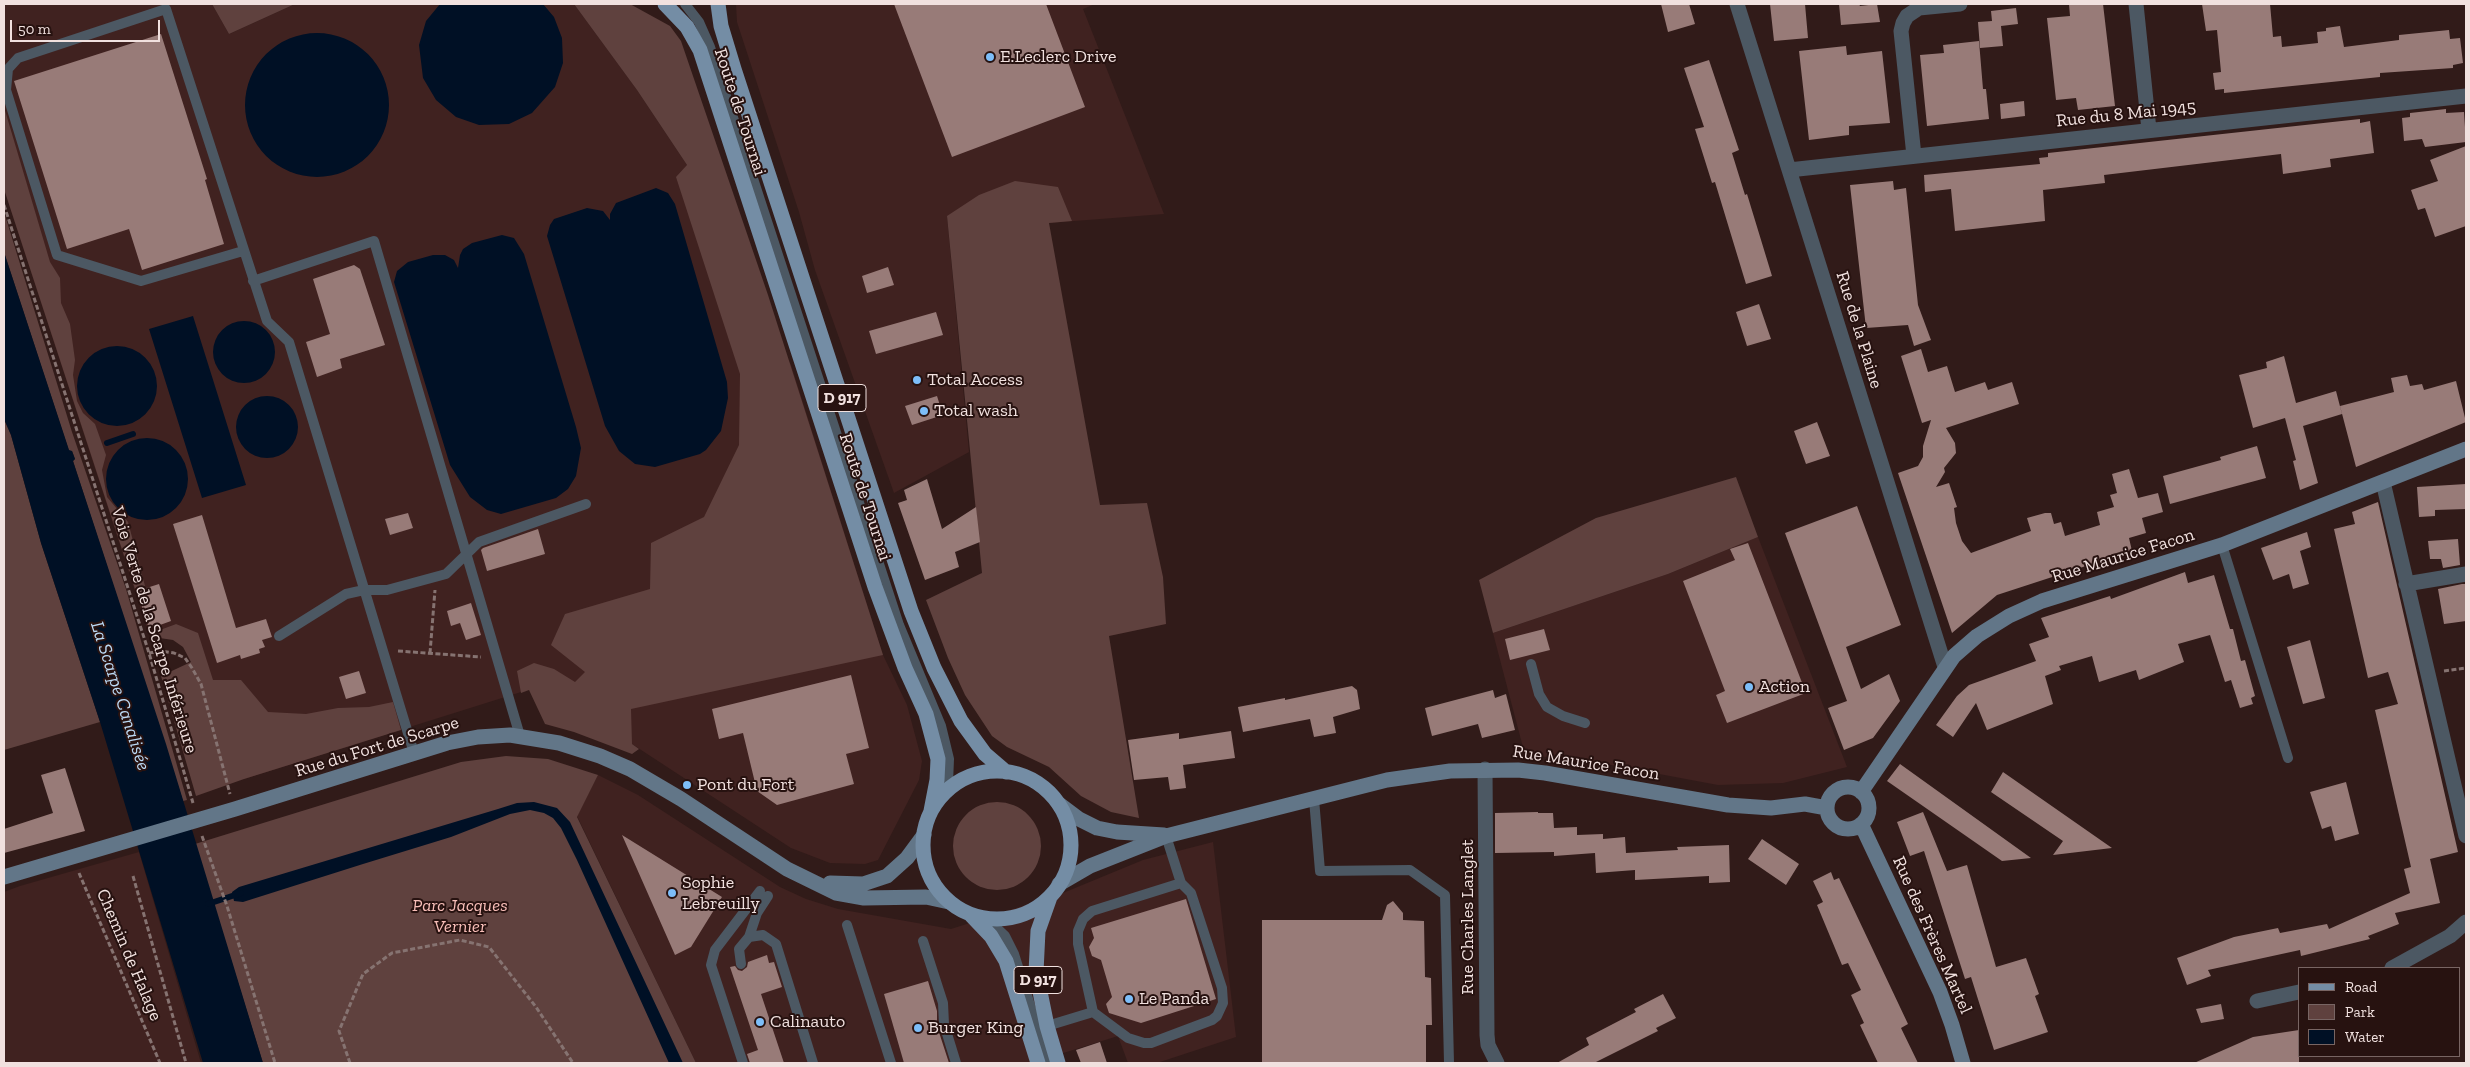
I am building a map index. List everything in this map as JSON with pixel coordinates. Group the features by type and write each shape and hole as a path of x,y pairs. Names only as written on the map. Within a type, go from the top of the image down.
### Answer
{"main road":[{"name":"Route de Tournai","path":"665,4 687,26 700,50 875,587 905,668 934,736 938,770 931,811"},
{"name":"Route de Tournai","path":"718,4 721,26 734,69 914,619 934,668 961,721 985,754 1006,772"},
{"path":"1006,772 1036,782 1058,804 1068,823 1071,844 1068,865 1055,890 1026,913 1007,919 987,919 970,914 949,902 936,888 927,872 923,854 924,835 931,811 944,793 960,781 978,774 1006,772"},
{"name":"D 917","path":"1055,890 1038,932 1036,959 1038,985 1058,1063"},
{"name":"D 917","path":"970,914 991,936 1006,961 1038,1063"}],"street":[{"name":"Rue de la Plaine","path":"1737,4 1945,667"},
{"path":"1914,156 1902,31 1903,23 1907,16 1919,8 1960,4"},
{"path":"2136,4 2149,130"},
{"name":"Rue du 8 Mai 1945","path":"1789,170 2466,96"},
{"name":"Rue Maurice Facon","path":"1861,792 1945,667 1977,636 2025,608 2222,545 2466,449"},
{"path":"2383,482 2466,836"},
{"path":"2406,584 2466,574"},
{"name":"Rue du Fort de Scarpe","path":"4,877 213,816 447,743 478,737 520,736 580,749 630,769 682,799 797,874 820,886 849,896 920,897 949,902"},
{"name":"Rue Maurice Facon","path":"1055,890 1090,866 1166,836 1314,798 1407,777 1485,769 1545,773 1728,805 1771,808 1805,804 1827,808"},
{"name":"Rue Charles Langlet","path":"1485,769 1487,1035 1488,1045 1497,1063"},
{"path":"1851,787 1861,792 1869,806 1867,816 1860,824 1850,829 1838,826 1830,819 1827,808 1830,796 1839,789 1851,787"},
{"name":"Rue Maurice Facon","path":"1058,804 1079,819 1100,829 1166,836"},
{"name":"Rue des Frères Martel","path":"1860,824 1940,992 1963,1063"},
{"name":"Rue du Fort de Scarpe","path":"797,874 815,880 848,885 875,880 898,867 924,835"},
{"path":"2394,967 2450,936 2466,922"},
{"path":"2257,1001 2298,992"}],"lane":[{"path":"685,4 699,22 710,47 899,626 941,726 949,759 948,784 944,793"},
{"path":"244,251 141,282 57,255 6,90 8,69 18,58 166,9 267,320 289,342 414,753"},
{"path":"253,281 374,241 520,736"},
{"path":"279,636 346,594 364,590 387,590 446,574 467,557 479,542 586,504"},
{"path":"2222,545 2288,758"},
{"path":"1531,664 1539,694 1547,707 1563,716 1585,723"},
{"path":"1314,798 1320,871 1410,870 1445,894 1448,1063"},
{"path":"1166,836 1181,883 1191,892 1222,988 1223,1003 1217,1016 1212,1020 1151,1043 1144,1043 1128,1038 1093,1012 1078,944 1078,931 1083,919 1092,911 1181,883"},
{"path":"741,964 739,949 749,937 764,894 716,950 711,965 742,1063"},
{"path":"987,919 1004,936 1014,954 1048,1063"},
{"path":"847,925 891,1063"},
{"path":"749,937 763,935 776,944 813,1063"},
{"path":"923,941 943,1003 944,1024 956,1063"},
{"path":"1047,1026 1093,1012"}],"path":[{"name":"Voie Verte de la Scarpe Inférieure","path":"4,205 149,654 193,804"},
{"path":"430,653 436,577"},
{"path":"149,654 162,651 174,653 185,658 201,684 235,809"},
{"path":"384,654 398,651 497,658"},
{"path":"201,833 227,906 276,1063"},
{"name":"Chemin de Halage","path":"72,858 160,1063"},
{"path":"133,876 186,1063"},
{"path":"350,1063 339,1031 363,974 392,953 460,940 489,947 536,1006 573,1063"}],"shaded area":[{"path":"4,4 212,4 229,34 295,4 574,4 637,90 687,165 791,365 883,655 907,705 922,761 919,780 878,860 865,864 830,863 791,848 632,744 537,687 244,779 176,624 149,634 4,189"},
{"path":"736,4 1095,4 1083,9 1164,214 1049,223 947,216 969,452 894,493 815,270 799,212 737,22"},
{"path":"1758,537 1847,767 1783,783 1718,785 1590,761 1525,755 1493,633 1668,574"},
{"path":"598,775 638,795 780,887 806,899 838,909 951,929 1063,893 1143,860 1213,842 1236,1037 1157,1063 1128,1063 1118,1036 1031,1063 696,1063 577,816"},
{"path":"139,852 201,1063 4,1063 4,892"}],"green space":[{"path":"212,4 295,4 229,34"},
{"path":"574,4 630,4 670,26 681,41 768,295 883,655 631,709 632,744 639,749 632,754 574,732 545,724 529,690 521,693 517,671 534,663 554,669 575,682 585,672 551,645 565,614 650,589 651,543 704,517 739,445 740,374 676,177 687,165 637,90"},
{"path":"4,107 50,262 60,278 61,303 70,324 75,360 73,375 77,401 83,413 95,424 106,455 102,470 107,497 128,522 145,586 135,589 4,189"},
{"path":"1015,181 1058,187 1072,221 1049,223 1100,505 1147,503 1163,577 1166,624 1109,636 1139,818 1111,812 1081,796 1049,767 1007,747 992,736 965,695 948,658 926,600 982,573 947,216 979,195"},
{"path":"4,212 72,432 126,589 187,800 183,801 73,461 75,459 72,451 69,451 4,252"},
{"path":"4,419 11,435 41,543 100,722 4,750"},
{"path":"1736,477 1758,537 1668,574 1493,633 1479,580 1596,518"},
{"path":"176,624 198,633 213,680 241,680 268,712 306,714 338,708 369,707 393,702 401,730 196,796 161,676 191,662 183,647 173,640 153,637 149,634"},
{"name":"Parc Jacques Vernier","path":"506,756 548,759 598,775 577,817 696,1063 263,1063 195,844 461,762"},
{"path":"997,802 1014,805 1022,809 1034,821 1038,829 1041,846 1038,863 1034,871 1022,883 1014,887 997,890 980,887 972,883 960,871 956,863 953,846 956,829 960,821 972,809 980,805"}],"water":[{"path":"440,4 543,4 554,17 562,38 563,63 555,87 532,113 509,124 479,125 456,117 436,100 423,78 419,45 426,21"},
{"path":"317,33 345,38 368,54 384,77 389,105 384,133 368,156 345,172 317,177 289,172 266,156 250,133 245,105 250,77 266,54 289,38"},
{"path":"656,188 668,193 675,204 727,382 728,398 721,431 706,450 700,454 655,467 635,464 619,451 605,426 547,236 554,219 587,208 603,211 610,220 610,214 616,203"},
{"path":"502,235 514,238 524,254 581,448 576,476 568,489 556,498 501,514 487,510 470,497 450,465 394,282 397,271 408,262 433,255 445,255 454,260 458,268 463,249 472,243"},
{"name":"La Scarpe Canalisée","path":"4,252 69,450 72,451 75,459 73,461 166,744 263,1063 203,1063 100,722 41,543 11,435 4,419"},
{"path":"193,316 246,485 202,498 149,329"},
{"path":"238,321 250,321 266,330 273,340 275,352 273,364 266,374 250,383 238,383 227,378 218,369 213,358 213,346 218,335 227,326"},
{"path":"117,346 132,349 145,358 154,371 157,386 154,401 145,414 132,423 117,426 102,423 89,414 80,401 77,386 80,371 89,358 102,349"},
{"path":"261,396 273,396 289,405 296,415 298,427 296,439 289,449 273,458 261,458 250,453 241,444 236,433 236,421 241,410 250,401"},
{"path":"139,438 155,438 170,445 181,456 188,471 185,495 176,508 155,520 139,520 124,513 113,502 106,487 106,471 113,456 124,445"},
{"path":"534,802 557,808 570,822 683,1063 669,1063 561,828 553,818 544,813 530,810 510,814 451,837 243,902 234,901 232,892 239,887 517,803"}],"building":[{"name":"E.Leclerc Drive","path":"894,4 1046,4 1085,107 952,157"},
{"path":"1661,4 1689,4 1695,24 1668,32"},
{"path":"1770,4 1805,4 1808,38 1774,41"},
{"path":"1839,4 1859,4 1860,6 1877,4 1880,22 1841,25"},
{"path":"2069,4 2103,4 2115,106 2078,110 2076,98 2056,100 2047,18 2070,16"},
{"path":"2202,4 2270,4 2273,37 2281,36 2282,47 2318,43 2317,32 2326,31 2326,28 2340,26 2344,47 2399,40 2399,35 2449,30 2450,39 2460,38 2463,63 2453,65 2453,68 2380,73 2380,77 2224,93 2224,89 2215,90 2213,73 2221,72 2217,30 2206,31"},
{"path":"2016,8 2018,24 2001,26 2003,46 1980,48 1978,22 1992,21 1991,11"},
{"path":"161,34 207,179 205,180 224,244 142,270 129,229 67,249 14,81"},
{"path":"1979,41 1983,89 1986,89 1989,119 1927,126 1920,55 1944,53 1943,45"},
{"path":"1846,46 1847,55 1882,51 1890,123 1849,126 1849,135 1809,140 1799,51"},
{"path":"1709,60 1739,150 1732,153 1745,195 1747,194 1772,276 1746,284 1715,182 1712,183 1695,129 1704,127 1684,68"},
{"path":"2024,101 2025,116 2001,119 2000,104"},
{"path":"2446,109 2446,113 2464,112 2466,142 2425,147 2422,139 2404,141 2402,118 2410,117 2410,113"},
{"path":"2360,119 2360,123 2370,121 2374,153 2330,159 2331,167 2283,174 2281,154 2104,175 2105,183 2043,190 2045,221 1955,231 1951,189 1925,192 1924,175 2040,164 2039,158 2048,157 2048,153"},
{"path":"2466,146 2466,226 2435,237 2425,208 2418,210 2411,190 2438,181 2430,160"},
{"path":"1893,181 1894,190 1906,188 1918,305 1931,340 1914,346 1908,325 1866,328 1850,185"},
{"path":"354,265 360,269 385,345 340,359 342,368 317,377 306,342 330,334 313,279"},
{"path":"888,267 894,285 867,293 862,276"},
{"path":"1759,304 1771,339 1747,346 1736,312"},
{"path":"936,312 943,335 876,354 869,331"},
{"path":"1921,349 1928,372 1947,366 1955,392 1985,382 1988,390 2012,382 2019,404 1946,428 1955,443 1956,453 1944,468 1945,472 1936,487 1949,483 1957,507 1954,508 1956,523 1962,541 1971,553 2031,531 2027,518 2045,513 2051,513 2054,524 2061,522 2065,536 2100,525 2097,512 2114,507 2110,495 2117,493 2112,474 2129,469 2138,498 2158,493 2163,512 2142,518 2146,533 2129,538 2132,551 1997,595 1952,633 1898,473 1918,466 1923,457 1923,446 1931,420 1922,423 1901,356"},
{"path":"2284,356 2296,403 2336,391 2342,414 2303,426 2318,483 2300,490 2293,461 2296,460 2285,418 2253,428 2239,375 2267,368 2266,362"},
{"path":"2407,375 2410,386 2422,384 2424,390 2456,381 2466,422 2356,467 2340,406 2394,392 2391,378"},
{"name":"Total wash","path":"937,396 943,415 912,425 905,406"},
{"path":"1817,422 1830,456 1806,464 1794,431"},
{"path":"2257,446 2266,478 2170,504 2163,476 2221,460 2220,457"},
{"path":"927,479 942,529 976,507 980,542 955,552 959,567 925,580 898,503 907,500 904,490"},
{"path":"2466,484 2466,509 2435,510 2435,516 2419,517 2417,487"},
{"path":"2378,502 2458,852 2430,859 2440,903 2395,913 2399,924 2368,936 2370,939 2301,956 2300,950 2208,970 2211,976 2187,985 2177,958 2234,937 2278,928 2280,933 2327,924 2329,929 2410,893 2404,869 2411,867 2375,710 2398,704 2388,672 2368,678 2334,529 2355,524 2352,512"},
{"path":"1857,506 1901,625 1846,647 1861,689 1889,674 1900,701 1873,738 1844,750 1828,708 1847,701 1785,533"},
{"path":"408,513 413,528 390,535 385,519"},
{"path":"202,515 236,628 266,619 272,637 262,640 265,647 259,649 260,653 241,659 240,655 217,663 173,524"},
{"path":"538,529 545,554 487,571 481,550 483,548"},
{"path":"2307,532 2311,547 2300,551 2309,584 2293,589 2289,574 2273,580 2261,548"},
{"path":"2458,539 2460,565 2443,568 2441,559 2430,559 2428,541"},
{"path":"1748,543 1806,693 1727,723 1716,695 1725,691 1683,581 1735,560 1730,549"},
{"path":"2185,572 2188,583 2214,575 2230,629 2233,629 2241,661 2245,660 2255,696 2251,698 2253,704 2240,708 2231,680 2225,682 2210,635 2178,644 2184,662 2139,680 2136,670 2099,682 2092,656 2059,666 2061,670 2045,676 2053,704 1987,730 1976,703 1953,737 1936,725 1957,696 1969,685 2036,661 2029,644 2049,637 2041,618 2110,596 2111,599"},
{"path":"159,584 171,621 149,629 137,591"},
{"path":"2466,584 2466,621 2444,624 2438,589"},
{"path":"471,603 481,635 466,640 460,623 451,626 447,611"},
{"path":"1544,629 1550,650 1510,660 1505,639"},
{"path":"2310,640 2325,698 2303,704 2287,647"},
{"path":"359,671 366,693 346,699 339,677"},
{"path":"851,675 869,748 846,754 854,784 777,805 757,791 743,733 719,739 712,709"},
{"path":"1352,686 1357,690 1360,709 1333,717 1336,733 1314,737 1310,719 1243,732 1238,707 1285,698 1285,700"},
{"path":"1493,690 1495,698 1506,694 1515,730 1482,738 1478,724 1432,736 1425,708"},
{"path":"1231,731 1235,758 1183,765 1186,788 1170,790 1168,777 1134,780 1128,740 1179,733 1179,739"},
{"path":"1900,764 2031,858 2002,861 1887,781"},
{"path":"65,768 85,831 4,853 4,829 53,813 41,775"},
{"path":"2003,772 2112,848 2053,855 2063,841 1991,792"},
{"path":"2346,782 2359,834 2335,841 2331,826 2322,829 2310,792"},
{"path":"1923,812 1947,871 1967,865 1996,967 2026,958 2039,994 2035,996 2048,1032 1994,1050 1971,977 1965,979 1924,851 1910,856 1897,822"},
{"path":"1495,813 1553,813 1554,828 1577,827 1577,835 1603,834 1603,839 1625,837 1626,853 1678,850 1677,847 1729,845 1730,882 1709,883 1709,876 1635,880 1635,870 1596,873 1595,853 1554,856 1554,852 1495,853"},
{"path":"622,835 722,897 691,947 675,955"},
{"path":"1762,839 1799,864 1786,885 1748,859"},
{"path":"1831,872 1834,880 1839,878 1908,1024 1901,1028 1918,1063 1878,1063 1860,1025 1864,1023 1851,995 1861,990 1848,963 1842,965 1817,905 1823,902 1813,881"},
{"path":"1186,899 1216,999 1141,1023 1109,1013 1106,1004 1112,997 1101,960 1092,956 1089,947 1094,938 1091,928"},
{"path":"1393,901 1403,913 1403,920 1424,921 1425,977 1431,978 1432,1025 1426,1025 1426,1063 1262,1063 1262,920 1382,920 1387,905"},
{"name":"Calinauto","path":"767,955 769,963 774,962 782,987 761,994 784,1063 750,1063 747,1054 758,1050 730,967 735,966 738,970 742,971 747,967 748,962"},
{"name":"Burger King","path":"928,981 937,1011 937,1026 949,1063 904,1063 884,994"},
{"path":"1663,994 1676,1018 1656,1028 1658,1031 1594,1063 1557,1063 1589,1045 1586,1038 1636,1012 1634,1009"},
{"path":"2221,1004 2224,1019 2201,1023 2196,1009"},
{"path":"2298,1030 2299,1063 2194,1063 2253,1037"},
{"path":"1100,1042 1107,1063 1081,1063 1076,1050"}],"waterway":[{"path":"107,443 133,434"},
{"path":"208,904 241,893"}],"place":[{"name":"E.Leclerc Drive","path":"990,57"},
{"name":"Total Access","path":"917,380"},
{"name":"Total wash","path":"924,411"},
{"name":"Action","path":"1749,687"},
{"name":"Pont du Fort","path":"687,785"},
{"name":"Sophie Lebreuilly","path":"672,893"},
{"name":"Le Panda","path":"1129,999"},
{"name":"Calinauto","path":"760,1022"},
{"name":"Burger King","path":"918,1028"}]}
